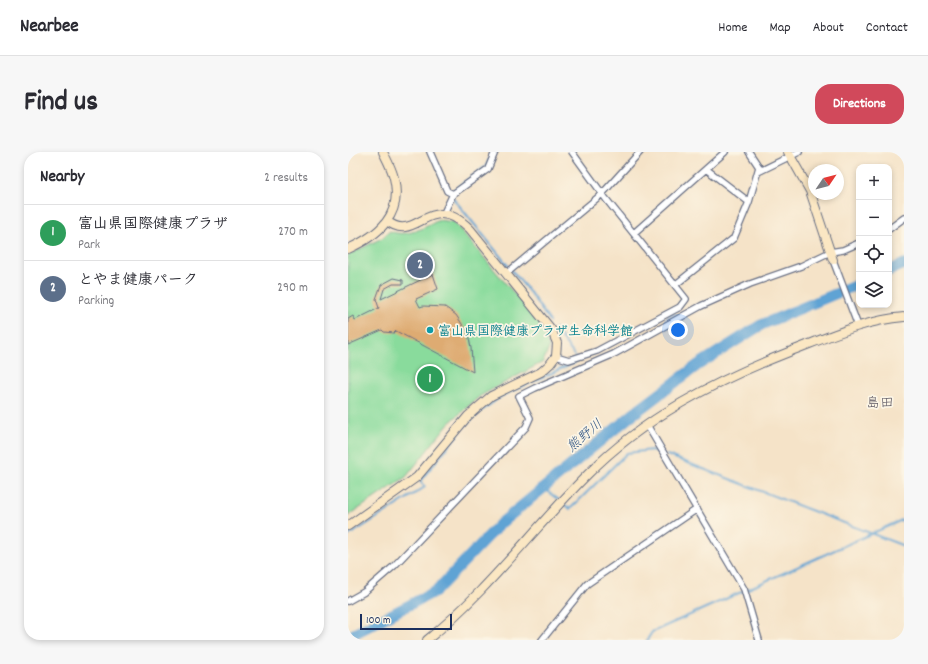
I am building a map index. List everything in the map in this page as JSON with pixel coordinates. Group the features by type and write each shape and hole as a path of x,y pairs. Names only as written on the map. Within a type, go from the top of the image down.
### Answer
{"street":[{"path":"348,249 361,243 377,232 394,210 396,196 394,177 383,152"},
{"path":"430,152 447,191 453,194"},
{"path":"444,213 453,194 488,169 495,152"},
{"path":"556,356 569,360 580,355 597,351 680,307 686,299 602,194 572,152"},
{"path":"506,273 602,194 640,152"},
{"path":"634,233 725,152"},
{"path":"675,285 734,238 749,202 759,167 749,152"},
{"path":"758,172 789,154 798,152"},
{"path":"789,154 810,191 858,326"},
{"path":"706,169 749,202"},
{"path":"348,526 417,477 468,416 491,396 542,372 556,356 557,343 551,329 470,229 455,216 438,213 406,227 396,226 387,221"},
{"path":"892,227 904,218"},
{"path":"348,601 364,592 394,566 526,428 530,418 520,396 614,354 702,306 750,284 832,256 856,244"},
{"path":"427,640 446,625 499,571 587,475 610,453 647,425 690,398 730,376 858,326 881,320 904,317"},
{"path":"647,425 744,589 759,640"},
{"path":"542,640 587,584 697,509"}],"green space":[{"path":"439,220 454,222 545,330 549,348 543,362 480,396 448,424 406,477 348,516 348,255 382,238 390,231 396,233 409,233"}],"building":[{"path":"433,274 438,289 416,299 420,307 445,307 456,315 468,333 473,372 396,331 394,333 384,332 382,330 348,345 348,319 353,316 355,320 379,308 376,299 381,285 394,278 403,280 403,284 393,284 384,289 381,299"}],"waterway":[{"path":"452,191 486,166 490,158"},
{"path":"453,198 531,294 550,322"},
{"name":"熊野川","path":"892,270 904,264"},
{"name":"熊野川","path":"348,637 436,591 501,523 632,415 698,365 761,325 856,285"},
{"path":"463,427 476,415 503,395 576,362 576,358 555,328"},
{"path":"348,536 425,487 420,481 458,434"},
{"path":"562,503 570,509 627,453 652,450 663,454"},
{"path":"667,455 904,546"},
{"path":"544,489 559,500"},
{"path":"647,640 652,632 904,519"}],"place":[{"name":"とやま健康パーク","path":"420,265"},
{"name":"富山県国際健康プラザ生命科学館","path":"430,330"},
{"name":"富山県国際健康プラザ","path":"430,379"}],"district":[{"name":"島田","path":"880,402"}]}
